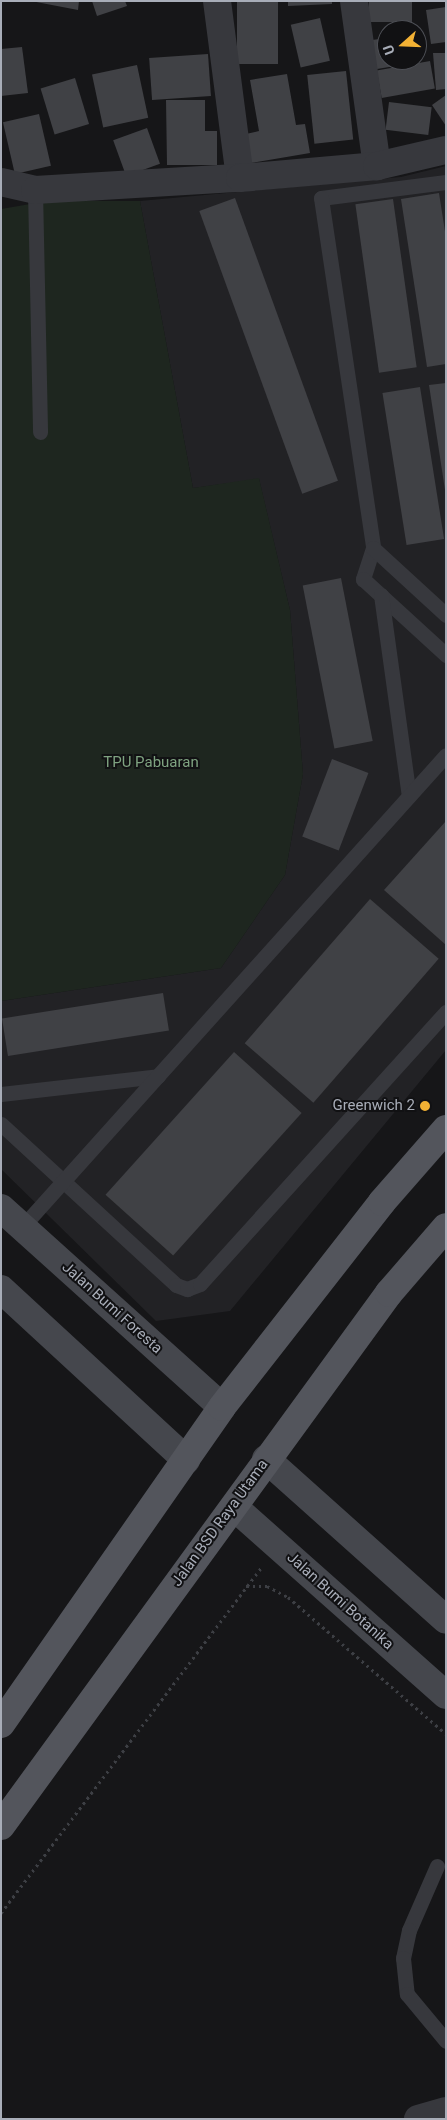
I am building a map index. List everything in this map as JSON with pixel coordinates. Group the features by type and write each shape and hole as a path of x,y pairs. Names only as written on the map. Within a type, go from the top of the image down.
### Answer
{"main road":[{"path":"1,1724 222,1407 382,1202 446,1129"},
{"name":"Jalan Bumi Foresta","path":"1,1208 222,1407"},
{"name":"Jalan BSD Raya Utama","path":"1,1826 234,1507 266,1459 388,1294 446,1227"},
{"path":"1,1289 186,1460"},
{"path":"266,1459 446,1620"},
{"name":"Jalan Bumi Botanika","path":"234,1507 446,1695"}],"street":[{"path":"217,1 240,178"},
{"path":"354,1 377,166"},
{"path":"1,182 35,190 240,178 377,166 446,150"},
{"path":"418,2119 446,2111"}],"lane":[{"path":"446,182 321,198 373,548 363,579 446,655"},
{"path":"35,190 40,432"},
{"path":"373,548 446,615"},
{"path":"381,595 409,796"},
{"path":"22,1227 446,756"},
{"path":"1,1124 176,1284 187,1289 200,1284 446,1012"},
{"path":"1,1094 158,1076"},
{"path":"437,1866 409,1930 404,1958 407,1994 446,2041"}],"path":[{"path":"1,1913 246,1586 279,1546"},
{"path":"246,1586 267,1586 288,1597 446,1734"}],"shaded area":[{"path":"446,166 446,1050 230,1311 156,1321 1,1169 1,1001 221,968 285,875 303,774 290,610 259,479 193,488 140,201 401,177"}],"green space":[{"name":"TPU Pabuaran","path":"48,201 140,201 193,488 259,478 290,610 303,774 285,875 221,968 1,1001 1,209"}],"building":[{"path":"31,1 79,1 78,10"},
{"path":"92,1 125,1 127,6 97,16"},
{"path":"237,1 278,1 278,64 237,64"},
{"path":"288,1 332,1 332,4 288,6"},
{"path":"369,1 412,1 412,20 377,20 377,22 369,22"},
{"path":"446,7 446,42 431,44 426,10"},
{"path":"320,18 330,61 301,68 291,25"},
{"path":"377,39 377,69 372,40"},
{"path":"22,47 28,93 1,96 1,49"},
{"path":"433,53 446,53 446,89 436,90"},
{"path":"208,54 211,96 152,100 149,58"},
{"path":"430,61 435,89 382,98 377,70 427,70 427,62"},
{"path":"137,65 148,118 103,127 92,75"},
{"path":"346,71 353,140 314,144 307,75"},
{"path":"287,74 296,125 305,124 310,153 251,163 246,134 259,131 250,80"},
{"path":"75,78 89,124 55,134 41,89"},
{"path":"446,95 446,126 432,105"},
{"path":"166,100 205,100 205,131 217,131 217,165 167,165"},
{"path":"389,102 432,107 428,135 386,130"},
{"path":"39,114 51,166 15,174 3,122"},
{"path":"147,128 160,164 126,176 113,140"},
{"path":"439,193 446,238 446,364 427,367 401,199"},
{"path":"235,198 338,481 302,494 199,211"},
{"path":"393,199 417,367 379,373 355,204"},
{"path":"446,383 446,490 445,490 429,385"},
{"path":"420,387 444,539 407,545 382,393"},
{"path":"341,578 373,741 334,748 303,585"},
{"path":"332,759 368,773 339,850 302,836"},
{"path":"446,821 446,945 384,890"},
{"path":"370,899 439,959 313,1103 245,1043"},
{"path":"163,993 169,1031 8,1056 2,1018"},
{"path":"234,1052 302,1113 173,1256 106,1195"}],"place":[{"name":"Greenwich 2","path":"425,1106"}]}
